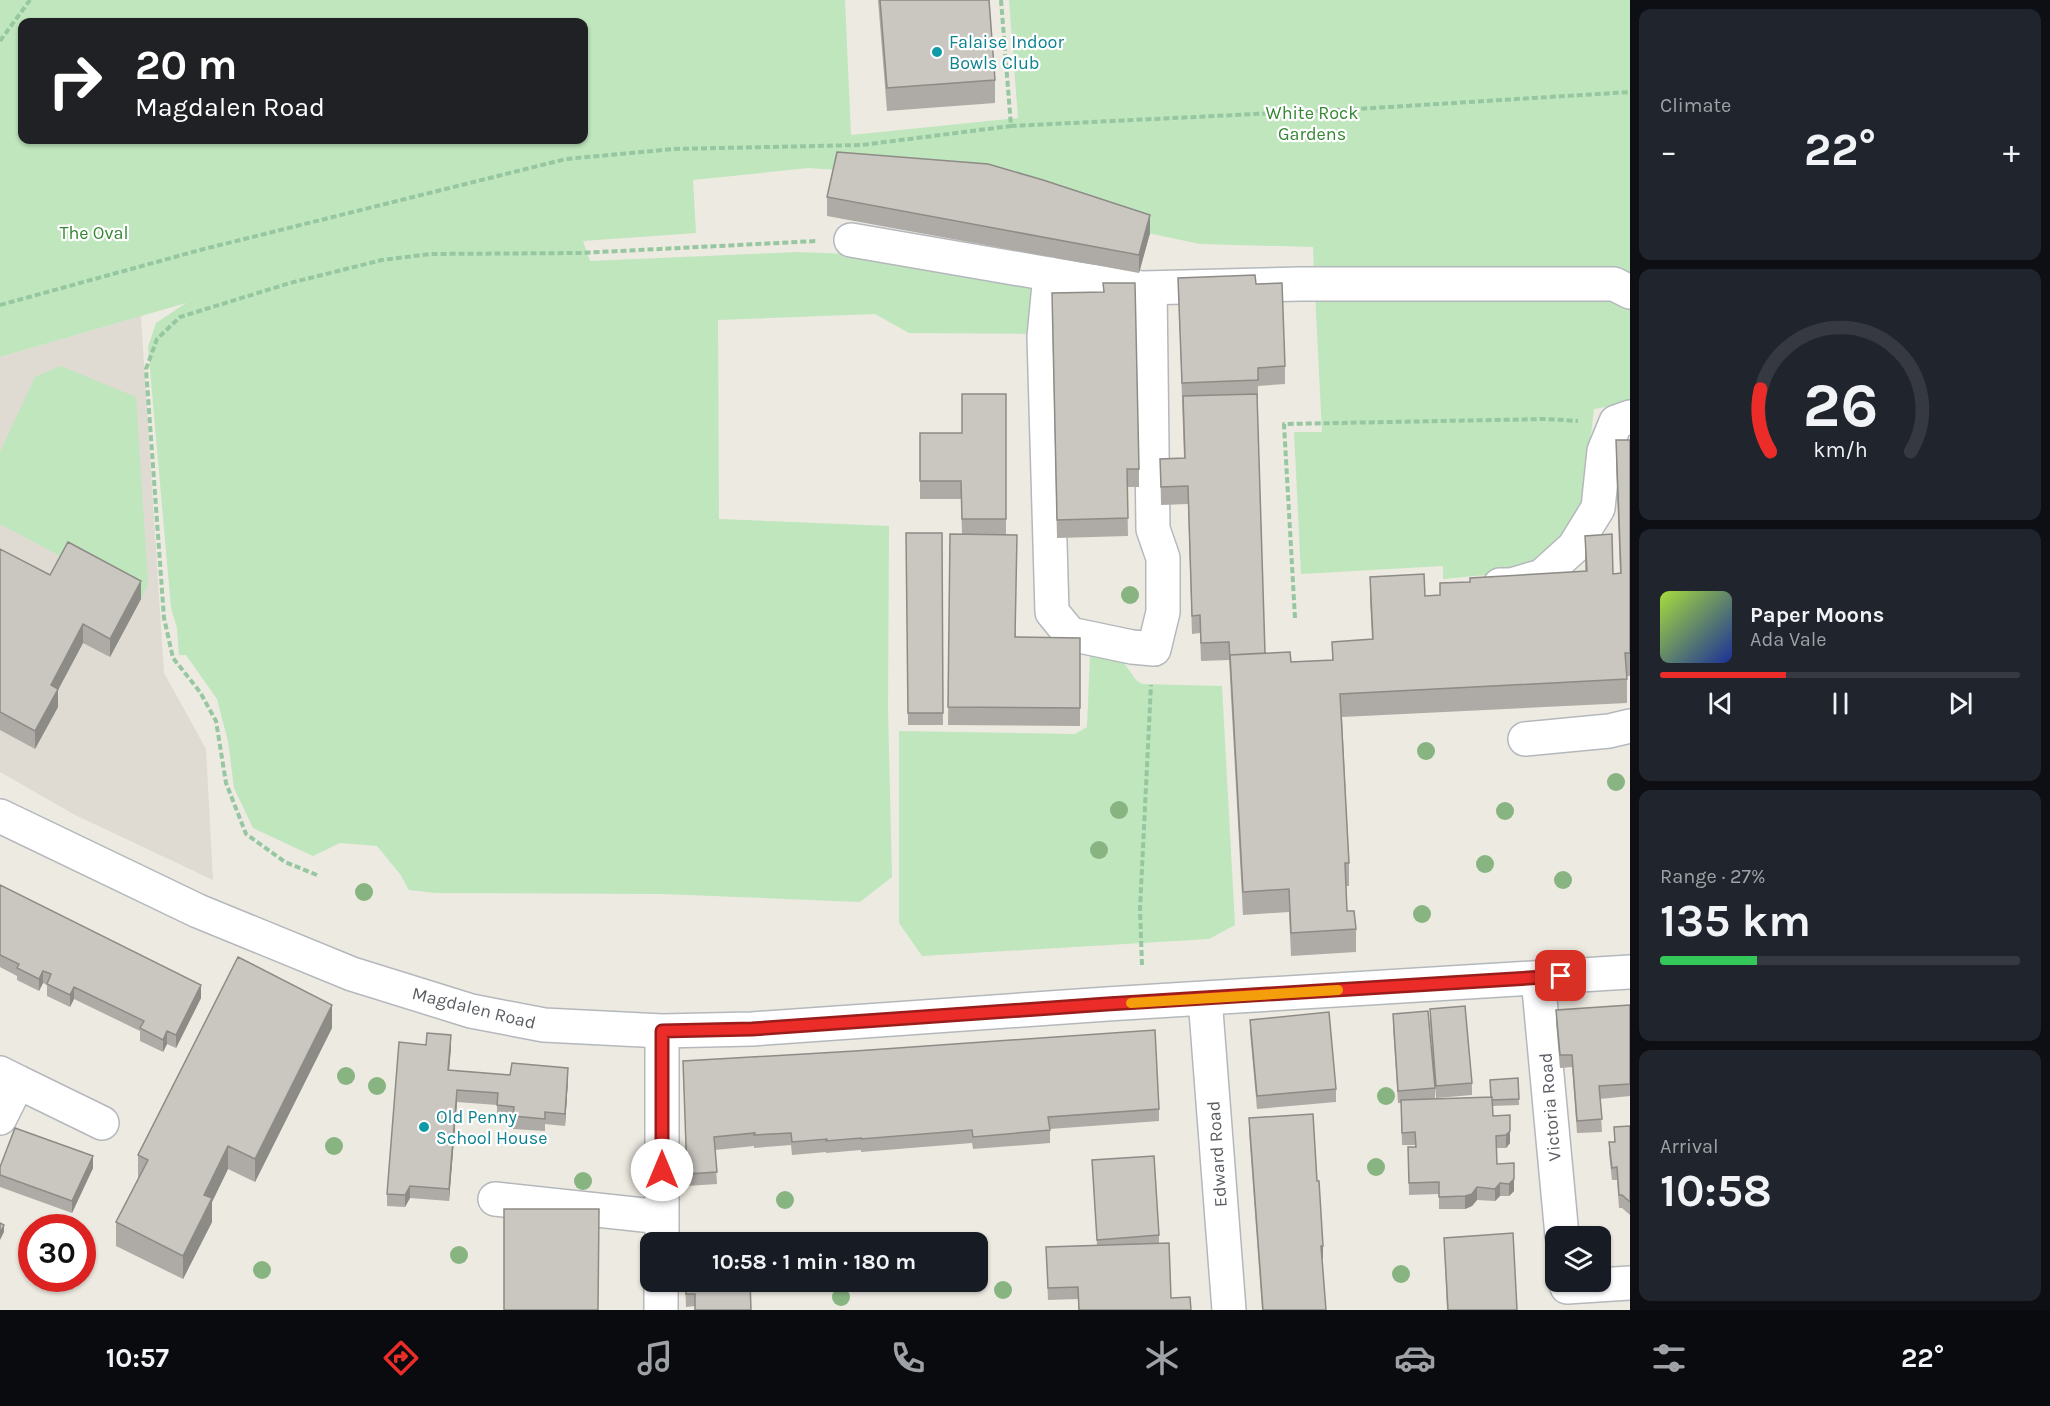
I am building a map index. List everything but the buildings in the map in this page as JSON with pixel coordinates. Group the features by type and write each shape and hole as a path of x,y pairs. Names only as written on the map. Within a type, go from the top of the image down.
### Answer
{"street":[{"path":"851,240 1050,274 1150,288 1312,284 1614,284 1630,292"},
{"path":"1050,274 1044,337 1052,612 1070,634 1132,647 1154,649 1163,612 1162,558 1153,529 1150,288"},
{"path":"1483,587 1511,585 1542,576 1574,547 1598,508 1604,451 1621,424"},
{"path":"1525,739 1609,731 1630,726"},
{"name":"Magdalen Road","path":"0,816 198,911 352,974 471,1011 544,1025 662,1031 752,1029 1630,972"},
{"name":"Victoria Road","path":"1538,978 1561,1226"},
{"name":"Edward Road","path":"1205,998 1229,1310"},
{"path":"495,1198 662,1229 662,1031"},
{"path":"0,1118 9,1078 102,1123"},
{"path":"1567,1293 1630,1283"},
{"path":"661,1292 661,1310"}],"path":[{"path":"0,41 30,0"},
{"path":"1001,0 1011,126"},
{"path":"0,305 200,250 566,159 674,149 862,145 1011,126 1357,109 1630,92"},
{"path":"316,875 285,862 246,834 226,783 216,722 200,692 173,658 164,618 147,369 157,339 180,317 290,283 382,260 430,254 580,254 771,242 851,240"},
{"path":"1295,618 1284,424 1546,419 1621,424"},
{"path":"1145,1002 1140,909 1154,649"}],"shaded area":[{"path":"141,316 164,673 206,749 213,880 75,815 0,772 0,357"}],"green space":[{"path":"0,0 845,0 851,135 1018,118 1009,0 1630,0 1630,281 1314,277 1313,247 1200,244 853,171 809,168 693,180 696,233 583,241 590,261 798,252 872,255 1032,281 1034,334 909,333 875,314 718,320 719,519 889,526 888,709 892,877 860,902 662,894 435,893 409,890 400,874 377,846 340,843 313,856 253,828 234,788 228,741 217,699 186,655 179,655 177,628 171,608 148,347 156,323 186,303 0,357"},
{"path":"1315,292 1567,293 1630,303 1630,403 1594,409 1585,511 1556,552 1517,572 1443,579 1443,566 1301,574 1294,432 1322,432"},
{"path":"61,366 136,397 148,584 141,599 0,524 0,452 35,377"},
{"path":"1102,650 1124,663 1136,680 1142,684 1222,686 1235,925 1209,939 922,956 899,923 899,731 1075,734 1087,727 1090,655"}],"slow traffic":[{"path":"1131,1003 1338,990"}],"place":[{"name":"Falaise Indoor Bowls Club","path":"937,52"},
{"name":"Old Penny School House","path":"424,1127"}],"route":[{"path":"662,1170 662,1031 752,1029 1561,976"}],"park label":[{"name":"White Rock Gardens","path":"1312,123"},
{"name":"The Oval","path":"94,233"}]}
